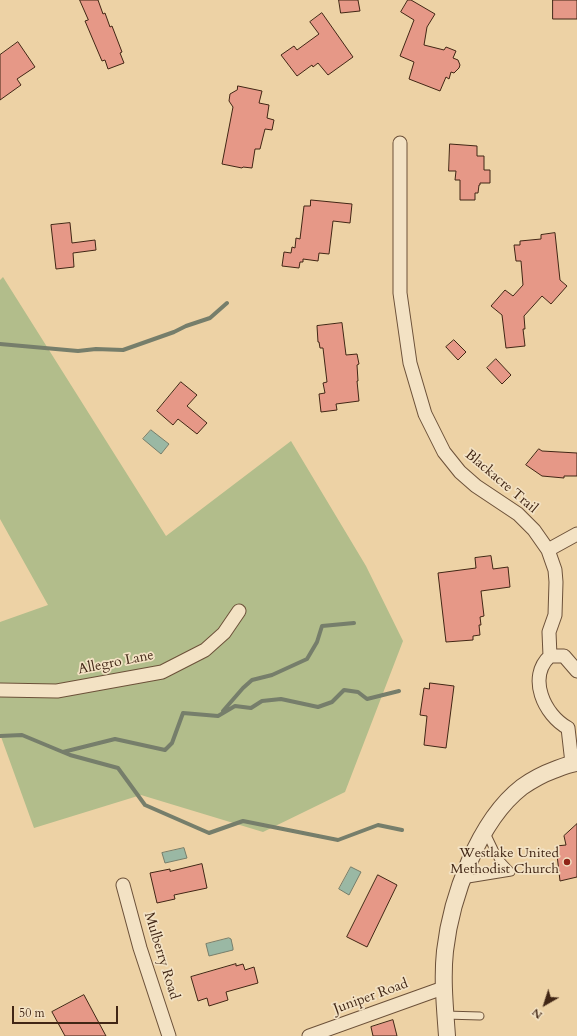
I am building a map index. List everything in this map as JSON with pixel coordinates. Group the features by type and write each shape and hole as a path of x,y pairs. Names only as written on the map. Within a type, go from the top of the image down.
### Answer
{"street":[{"name":"Blackacre Trail","path":"400,143 400,293 410,363 425,414 444,452 460,472 476,486 518,514 534,530 548,550 555,570 556,587 554,616 549,632 550,656"},
{"path":"548,550 577,534"},
{"name":"Allegro Lane","path":"0,690 58,691 162,672 205,650 224,633 239,611"},
{"path":"447,1036 443,988 445,951 452,915 462,880 485,831 500,809 521,788 543,774 574,763 573,726 560,724 552,715 539,690 538,675 544,661 550,656 564,656 577,671"},
{"name":"Mulberry Road","path":"123,885 140,948 169,1036"},
{"name":"Juniper Road","path":"309,1036 443,988"}],"lane":[{"path":"462,880 511,872 498,858 485,831"},
{"path":"445,1015 480,1016"}],"green space":[{"path":"3,277 166,536 291,441 366,566 403,641 345,792 263,832 141,795 34,828 0,734 0,622 48,605 0,519 0,280"}],"shaded area":[{"path":"151,430 169,444 161,454 143,439"},
{"path":"184,848 187,858 165,863 162,853"},
{"path":"351,867 361,872 349,895 339,889"},
{"path":"229,938 231,939 233,950 209,956 206,944"}],"building":[{"path":"80,0 98,0 110,27 112,26 122,52 120,53 124,63 108,69 105,60 102,61 85,21 88,20"},
{"path":"339,0 358,0 360,11 341,13"},
{"path":"408,0 411,0 435,14 427,27 424,45 444,50 446,47 456,51 453,58 458,60 460,65 459,68 454,73 451,72 449,79 446,77 440,91 409,79 414,62 400,56 414,20 401,12"},
{"path":"553,0 577,0 577,19 553,19"},
{"path":"322,13 353,57 328,75 318,63 313,67 312,65 297,76 281,55 294,46 297,50 319,34 310,22"},
{"path":"18,42 35,67 17,79 21,85 0,100 0,55"},
{"path":"238,86 262,91 259,103 269,105 267,118 274,120 272,130 265,129 260,149 255,149 252,168 242,168 222,164 233,107 229,101 230,94 237,90"},
{"path":"450,144 477,146 477,156 484,156 484,170 490,170 490,183 480,183 478,193 475,193 475,200 460,200 460,180 455,180 456,171 449,171"},
{"path":"311,200 352,204 350,223 333,221 329,254 319,253 318,261 303,259 303,262 300,262 299,268 282,266 284,252 291,253 292,247 295,248 296,238 300,239 304,206 310,206"},
{"path":"70,223 72,243 95,240 96,250 73,253 74,267 56,269 51,225"},
{"path":"555,233 560,280 567,286 551,304 542,296 524,316 525,329 523,329 525,346 506,348 502,315 491,306 505,290 513,296 523,285 521,261 516,261 514,245 520,245 520,241 541,239 541,235"},
{"path":"342,323 346,355 357,354 359,364 357,365 357,381 359,401 336,404 337,410 321,412 319,394 325,393 323,383 327,382 323,348 320,348 318,342 317,326"},
{"path":"454,340 466,352 458,360 446,347"},
{"path":"496,359 511,375 502,384 487,368"},
{"path":"181,382 197,395 187,406 207,423 197,434 178,419 173,425 157,411"},
{"path":"539,449 542,451 577,453 577,476 564,476 564,478 542,476 526,465"},
{"path":"491,556 493,569 508,567 510,587 481,591 484,616 480,617 480,635 473,636 473,640 446,642 438,573 476,568 475,558"},
{"path":"430,683 454,686 446,748 424,745 427,716 420,715 424,688 429,689"},
{"name":"Westlake United Methodist Church","path":"577,824 577,877 560,881 556,846 566,845 564,836"},
{"path":"202,864 207,888 174,895 175,899 157,903 150,873 170,869 170,871"},
{"path":"378,875 397,885 367,947 347,937"},
{"path":"236,964 236,966 243,964 245,970 254,967 258,983 226,992 228,1000 209,1006 207,998 198,1001 191,977"},
{"path":"84,995 106,1036 65,1036 52,1012"},
{"path":"393,1020 397,1036 373,1036 371,1027"}],"waterway":[{"path":"0,344 78,351 96,349 123,350 210,318 227,303"},
{"path":"223,711 252,680 272,675 307,659 317,642 322,626 354,623"},
{"path":"63,752 115,739 165,750 172,743 183,713 218,716 235,706 251,708 262,701 281,699 318,707 332,702 344,690 358,692 367,699 399,691"},
{"path":"0,736 22,735 70,755 118,768 145,805 209,833 243,821 338,840 378,825 402,830"}],"place":[{"name":"Westlake United Methodist Church","path":"567,862"}]}
